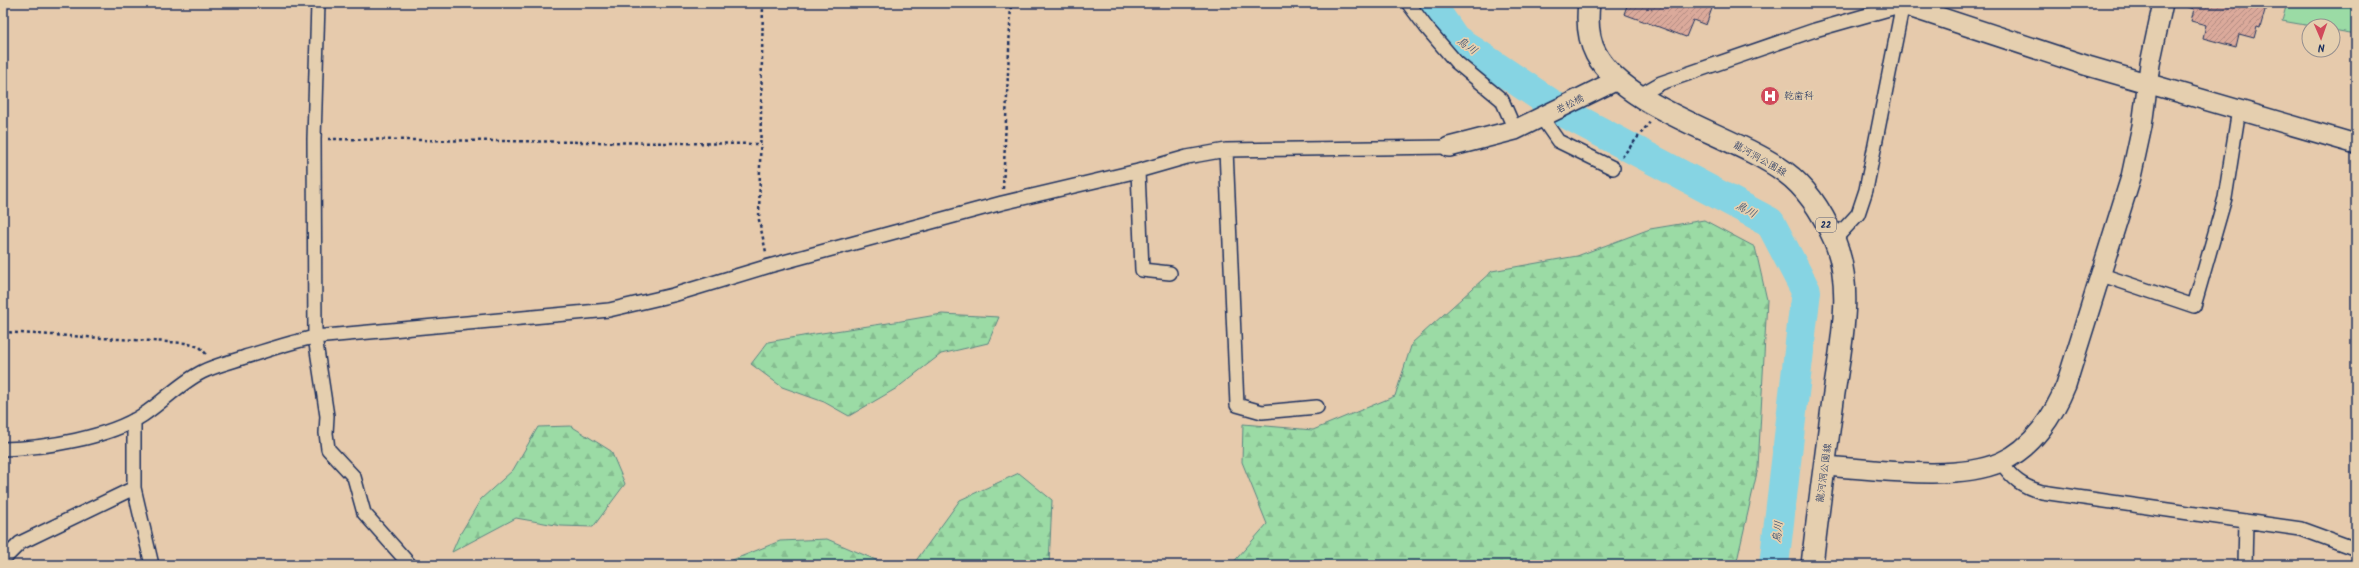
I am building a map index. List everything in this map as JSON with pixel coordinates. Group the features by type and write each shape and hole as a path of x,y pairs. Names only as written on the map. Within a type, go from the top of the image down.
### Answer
{"main road":[{"name":"龍河洞公園線","path":"1589,3 1588,14 1590,39 1608,84 1640,95 1786,172 1814,202 1834,240 1842,271 1843,320 1812,565"}],"street":[{"path":"318,3 314,139 315,337 327,416 326,433 328,450 354,477 364,513 410,565"},
{"path":"1408,3 1456,62 1502,100 1515,130"},
{"path":"1825,466 1947,472 1977,469 2001,462 2024,447 2056,410 2066,385 2102,275 2131,177 2163,3"},
{"path":"1834,240 1858,214 1866,190 1903,4"},
{"path":"1640,95 1661,83 1815,30 1903,4 2088,66 2238,108 2356,144"},
{"name":"岩松橋","path":"1449,147 1515,130 1542,118 1608,84"},
{"path":"2102,275 2194,306 2225,198 2238,108"},
{"path":"1542,118 1558,141 1613,168"},
{"path":"3,449 26,448 88,437 134,420 186,381 216,366 315,337 601,311 673,295 769,266 1002,203 1138,171 1187,157 1226,150 1449,147"},
{"path":"1226,150 1237,405 1262,412 1317,407"},
{"path":"1138,171 1142,270 1170,273"},
{"path":"134,420 134,488 152,565"},
{"path":"2001,462 2009,475 2029,489 2301,529 2356,549"},
{"path":"3,560 20,543 134,488"},
{"path":"2245,565 2246,521"}],"path":[{"path":"763,3 759,220 769,266"},
{"path":"1002,203 1011,3"},
{"path":"1622,157 1652,120"},
{"path":"314,139 761,144"},
{"path":"3,332 185,343 200,346 216,366"}],"green space":[{"path":"2287,3 2356,3 2356,34 2341,31 2341,18 2301,18 2301,24 2282,21"},
{"path":"1704,220 1755,247 1767,300 1758,468 1736,565 1231,565 1267,524 1242,462 1243,424 1313,430 1395,396 1412,343 1492,271 1577,256 1650,229"},
{"path":"942,314 999,317 988,343 941,354 897,388 849,416 824,402 782,387 751,364 768,342"},
{"path":"571,426 611,451 625,484 593,527 561,526 516,518 452,552 459,536 481,499 513,470 538,427"},
{"path":"1019,473 1052,500 1049,565 720,565 780,541 827,539 883,563 915,562 960,500"}],"building":[{"path":"1628,3 1714,3 1706,25 1693,20 1686,37 1624,14"},
{"path":"2189,3 2267,3 2260,28 2257,27 2254,38 2239,34 2236,47 2203,38 2206,25 2191,21 2194,9 2188,7"}],"waterway":[{"name":"烏川","path":"1430,3 1455,39 1565,113 1770,222 1806,291 1774,565"}],"place":[{"name":"乾歯科","path":"1770,96"}]}
